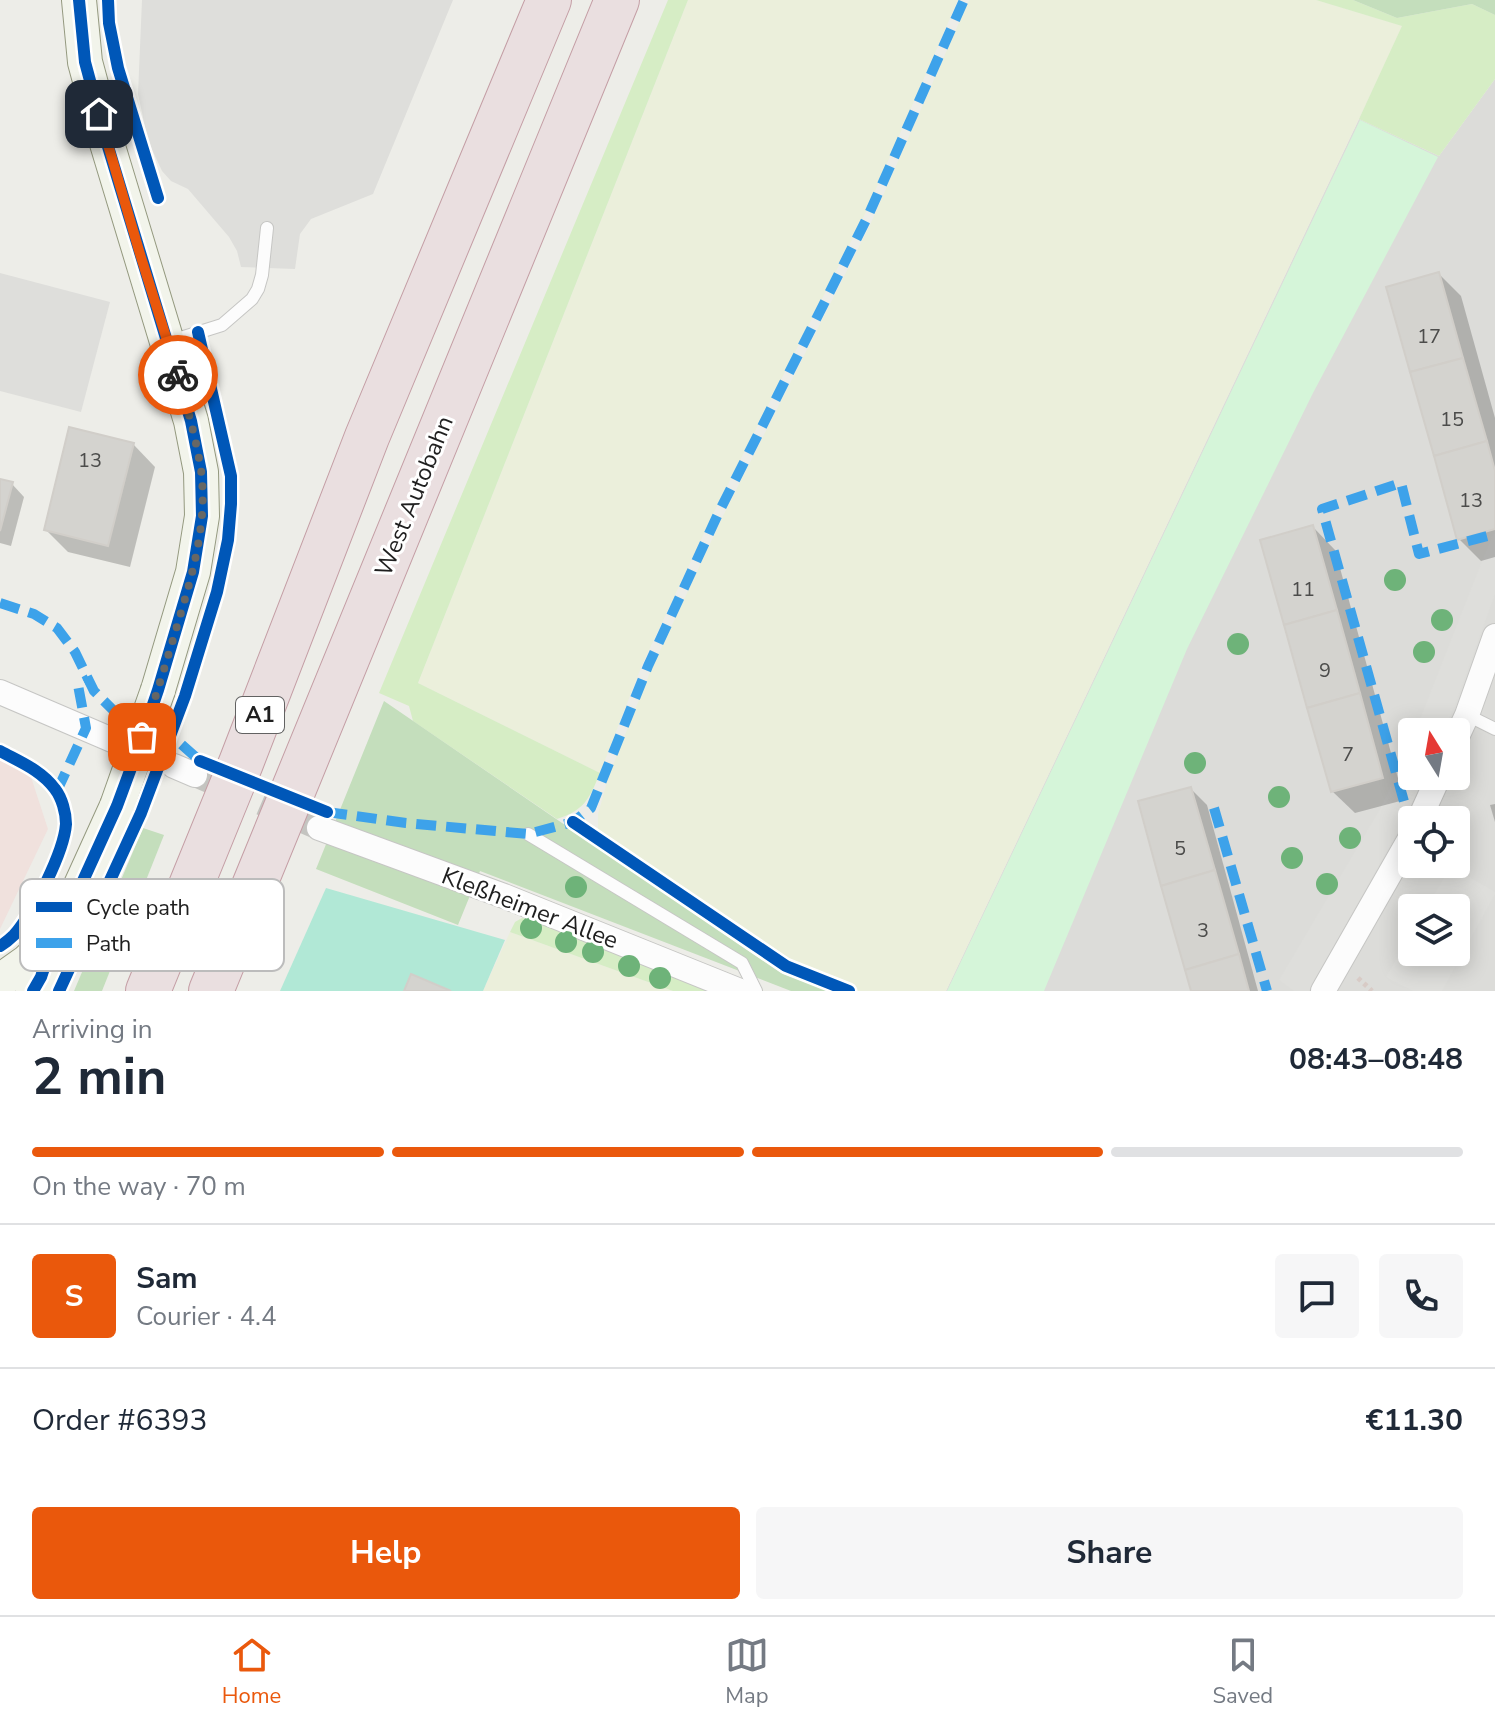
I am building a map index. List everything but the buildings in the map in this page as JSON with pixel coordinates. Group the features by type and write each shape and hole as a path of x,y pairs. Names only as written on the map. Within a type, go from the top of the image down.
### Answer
{"highway":[{"name":"A1","path":"194,879 367,437 549,0"},
{"name":"West Autobahn","path":"257,879 617,0"},
{"name":"A1","path":"148,991 156,971"},
{"name":"West Autobahn","path":"211,991 219,971"}],"street":[{"path":"79,0 85,62 191,421 201,472 202,516 193,572 158,690 117,806 84,879"},
{"path":"1466,718 1495,636"},
{"path":"0,692 119,743"},
{"name":"Kleßheimer Allee","path":"319,828 504,896 740,991"},
{"path":"1323,991 1398,860"},
{"path":"0,981 20,967"},
{"path":"33,991 43,971"}],"lane":[{"path":"168,342 222,325 252,299 262,275 267,228"},
{"path":"1467,715 1495,729"},
{"path":"528,834 742,963 756,991"}],"shaded area":[{"path":"142,0 453,0 373,194 311,219 300,234 295,269 241,267 229,237 188,189 171,181 162,171 148,141 138,94"},
{"path":"1495,79 1495,991 946,991 1359,119 1439,156"},
{"path":"0,273 110,302 81,412 0,391"},
{"path":"1493,533 1495,594 1455,705 1449,718 1420,718"},
{"path":"0,760 30,774 48,829 24,879 20,879 20,887 0,929"},
{"path":"1398,769 1398,790 1418,790 1411,806 1398,806 1398,831 1309,991 1294,991 1279,980 1380,809"},
{"path":"1470,877 1495,892 1470,940 1470,894 1434,894 1444,878"},
{"path":"1398,956 1398,966 1456,966 1442,991 1413,991 1386,977"}],"green space":[{"path":"668,0 688,0 418,683 600,773 585,802 574,812 557,819 413,721 409,706 379,693"},
{"path":"688,0 958,0 865,214 716,508 642,665 600,773 418,683"},
{"path":"969,0 1316,0 1403,26 946,991 829,991 781,973 598,847 598,814 609,775 651,670 723,516 870,225"},
{"path":"1316,0 1353,0 1397,18 1472,4 1495,15 1495,79 1439,156 1359,119 1402,26"},
{"path":"1353,0 1495,0 1495,15 1472,4 1397,18"},
{"path":"1360,120 1438,157 1313,393 1187,649 1044,991 947,991"},
{"path":"384,701 781,973 829,991 791,991 480,871 458,925 316,869"},
{"path":"143,828 164,835 147,879 121,879"},
{"path":"326,888 505,940 483,991 280,991"},
{"path":"522,918 535,919 714,991 673,991 510,932 515,922"},
{"path":"510,932 673,991 483,991"},
{"path":"82,971 110,971 102,991 74,991"}],"tunnel":[{"path":"122,744 174,766"},
{"path":"195,775 319,828"}],"marked path":[{"path":"327,812 528,834 573,822 591,808 648,666 718,514 868,216 964,0"},
{"path":"1405,806 1322,509 1401,483 1419,554 1495,534"},
{"path":"0,603 34,614 57,628 75,652 94,691 117,714 181,744 200,761"},
{"path":"57,791 86,728 78,685 89,679"},
{"path":"1214,808 1267,991"}],"cycle path":[{"path":"79,0 85,62 191,421 201,472 202,516 193,572 158,690 117,806 84,879"},
{"path":"108,0 118,68 158,198"},
{"path":"111,879 141,813 185,696 217,592 228,540 231,476 198,332"},
{"path":"0,751 43,777 62,801 66,824 64,836 48,879"},
{"path":"200,761 327,812"},
{"path":"573,822 786,966 849,991"},
{"path":"0,946 20,928"},
{"path":"33,991 43,971"},
{"path":"59,991 68,971"}],"way so far":[{"path":"142,737 193,572 202,516 201,472 178,375"}],"route":[{"path":"99,114 178,375"}]}
